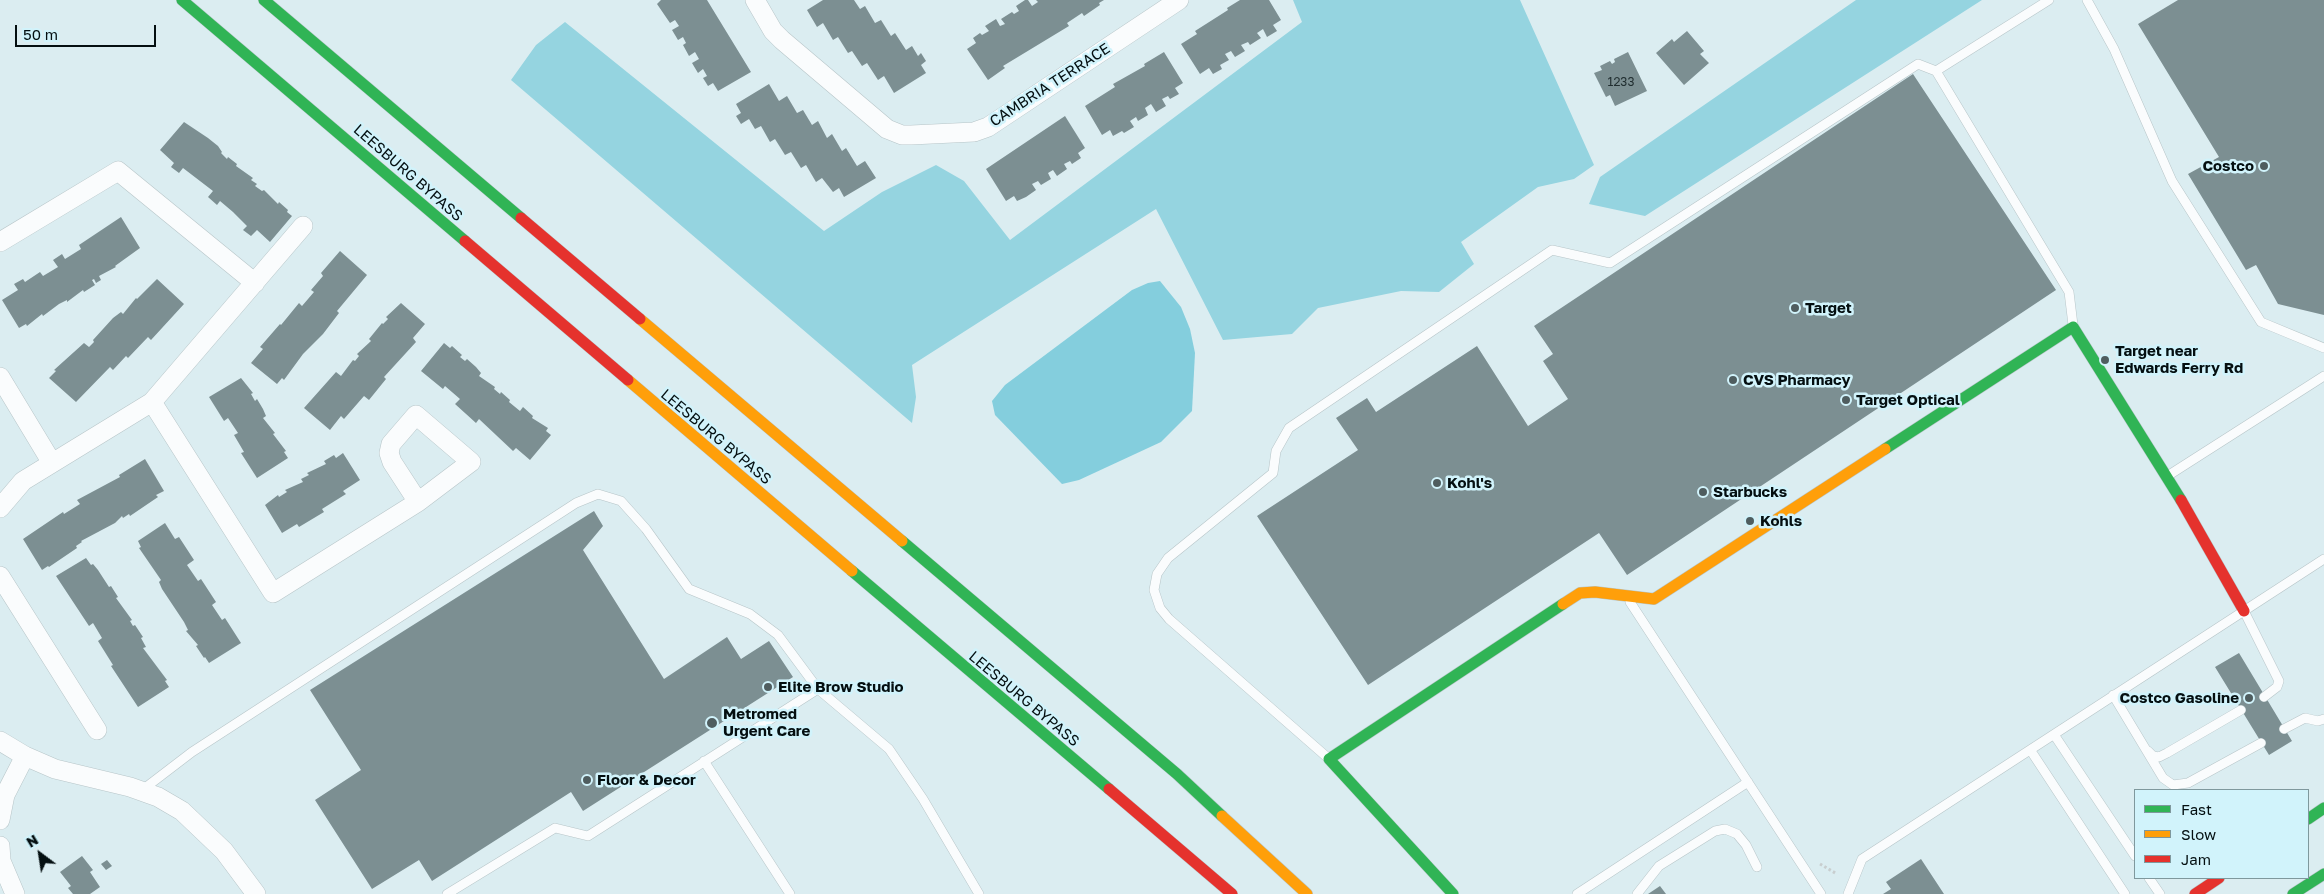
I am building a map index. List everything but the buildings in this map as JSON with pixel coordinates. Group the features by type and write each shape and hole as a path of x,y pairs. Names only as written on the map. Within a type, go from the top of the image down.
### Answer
{"main road":[{"name":"LEESBURG BYPASS","path":"182,0 1232,894"},
{"path":"264,0 1177,774 1307,894"},
{"path":"1453,894 1329,759 1580,593 1595,592 1654,599 2073,327 2167,476 2244,611"},
{"path":"2309,818 2324,808"},
{"path":"2294,894 2324,874"},
{"path":"2195,894 2218,879"}],"street":[{"name":"CAMBRIA TERRACE","path":"755,0 773,31 782,40 887,129 911,135 974,132 988,127 1179,0"},
{"path":"0,242 118,170 254,283"},
{"path":"0,508 23,481 152,402 304,226"},
{"path":"0,376 52,463"},
{"path":"152,402 273,593 418,502 470,462 416,415 391,444 389,453 392,462 418,502"},
{"path":"0,576 96,730"},
{"path":"0,741 25,756 55,769 141,791 158,797 182,811 224,851 256,894"},
{"path":"0,820 6,795 25,756"},
{"path":"0,846 1,861 15,894"}],"lane":[{"path":"1936,71 2049,0"},
{"path":"2087,0 2114,49 2172,181 2261,322 2324,348"},
{"path":"1329,759 1169,619 1160,608 1154,590 1158,574 1168,558 1273,473 1276,451 1289,428 1552,250 1610,263 1918,64 1936,71 2069,292 2073,327"},
{"path":"2167,476 2324,376"},
{"path":"141,791 200,747 576,503 598,494 621,501 646,528 689,589 750,614 778,634 818,688 889,749 923,799 979,894"},
{"path":"1848,894 1862,859 2055,736 2113,695 2324,559"},
{"path":"1627,597 1821,894"},
{"path":"2244,611 2279,681 2277,687 2264,697"},
{"path":"447,894 555,828 588,836 818,688"},
{"path":"2113,695 2168,783 2181,785 2261,743"},
{"path":"2148,751 2153,756 2167,753 2241,710"},
{"path":"2284,729 2305,718 2318,722 2324,719"},
{"path":"2055,736 2134,854"},
{"path":"2031,751 2125,894"},
{"path":"704,761 790,894"},
{"path":"1577,894 1748,782"},
{"path":"1637,894 1659,866 1715,831 1725,829 1737,834 1757,867"},
{"path":"2151,879 2160,894"}],"shaded area":[{"path":"1293,0 1520,0 1594,165 1574,179 1538,187 1461,242 1474,264 1439,292 1401,291 1318,308 1292,334 1223,340 1156,209 912,365 916,397 912,423 511,80 536,45 565,22 824,231 882,192 936,165 964,181 1010,240 1302,22"},
{"path":"1856,0 1982,0 1645,216 1589,204 1600,177"},
{"path":"1160,281 1181,307 1190,329 1195,353 1192,411 1161,442 1079,480 1062,484 995,415 992,401 1005,385 1132,290 1148,283"}],"traffic: fast":[{"path":"182,0 465,241"},
{"path":"264,0 521,218"},
{"path":"1885,449 2073,327 2181,500"},
{"path":"902,541 1177,774 1222,816"},
{"path":"852,571 1109,789"},
{"path":"1453,894 1329,759 1563,604"},
{"path":"2309,818 2324,808"},
{"path":"2293,894 2324,874"}],"traffic: slow":[{"path":"640,319 902,541"},
{"path":"628,380 852,571"},
{"path":"1563,604 1580,593 1595,592 1654,599 1885,449"},
{"path":"1222,816 1307,894"}],"traffic: jam":[{"path":"521,218 640,319"},
{"path":"465,241 628,380"},
{"path":"2181,500 2244,611"},
{"path":"1109,789 1232,894"},
{"path":"2195,894 2218,879"}],"place":[{"name":"Costco","path":"2264,166"},
{"name":"Target","path":"1795,308"},
{"name":"Target near Edwards Ferry Rd","path":"2105,360"},
{"name":"CVS Pharmacy","path":"1733,380"},
{"name":"Target Optical","path":"1846,400"},
{"name":"Kohl's","path":"1437,483"},
{"name":"Starbucks","path":"1703,492"},
{"name":"Kohls","path":"1750,521"},
{"name":"Elite Brow Studio","path":"768,687"},
{"name":"Costco Gasoline","path":"2249,698"},
{"name":"Metromed Urgent Care","path":"712,723"},
{"name":"Floor & Decor","path":"587,780"}]}
